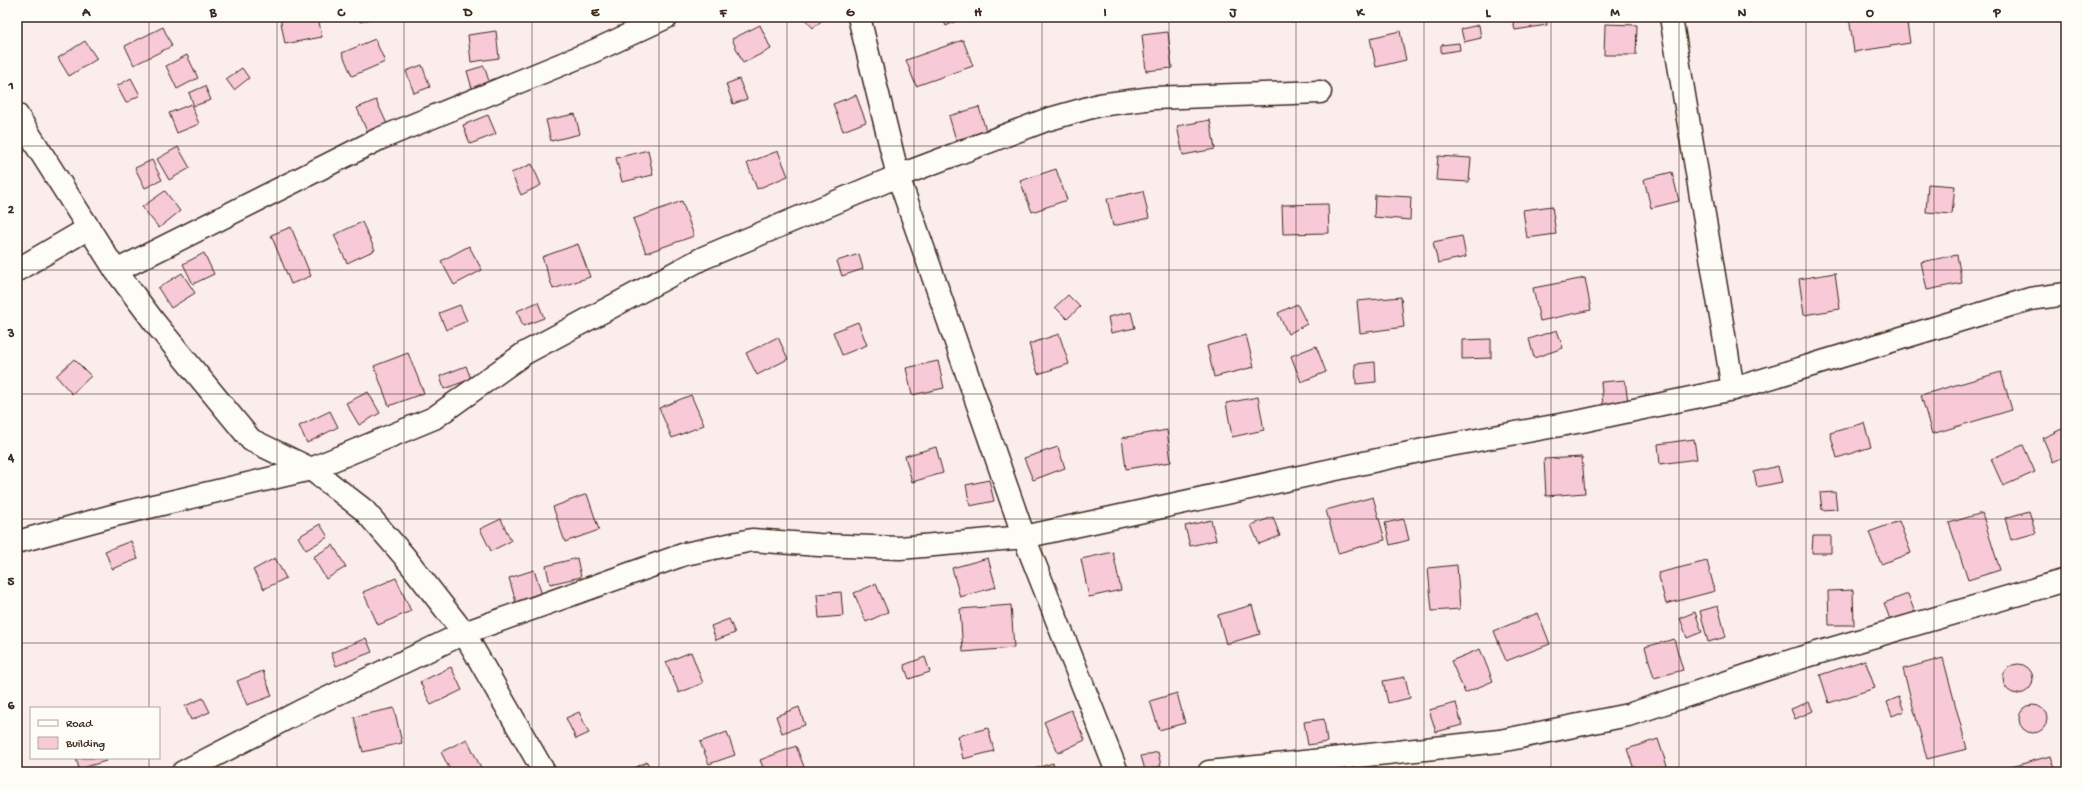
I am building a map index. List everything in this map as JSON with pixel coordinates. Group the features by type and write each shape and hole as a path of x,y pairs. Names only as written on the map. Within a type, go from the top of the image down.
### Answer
{"street":[{"path":"116,271 380,139 594,52 668,17"},
{"path":"859,17 898,176 1024,537 1117,772"},
{"path":"1671,17 1733,390"},
{"path":"17,542 119,514 311,469 434,418 526,353 703,258 898,176 1046,120 1099,105 1153,98 1320,92"},
{"path":"17,115 116,271 155,323 251,440 311,469 364,510 404,556 464,633 544,772"},
{"path":"17,270 89,228"},
{"path":"183,772 301,711 464,633 685,554 752,540 819,545 900,548 1024,537 1428,449 1582,421 1733,390 2030,299 2066,294"},
{"path":"1209,772 1500,742 1628,715 1800,658 2066,580"}],"building":[{"path":"280,17 318,17 322,37 285,44"},
{"path":"359,17 377,17 360,22"},
{"path":"803,17 826,17 813,28"},
{"path":"942,17 964,17 946,26"},
{"path":"1290,17 1319,17 1291,22"},
{"path":"1512,17 1546,17 1547,25 1515,30"},
{"path":"1849,17 1906,17 1910,43 1854,52"},
{"path":"1605,24 1637,25 1636,55 1604,55"},
{"path":"760,25 771,49 743,63 732,39"},
{"path":"1479,25 1481,38 1464,42 1461,29"},
{"path":"163,27 172,46 134,65 125,46"},
{"path":"496,31 499,58 471,62 468,35"},
{"path":"1400,31 1406,60 1376,67 1370,38"},
{"path":"1168,32 1172,68 1146,71 1142,35"},
{"path":"375,39 385,62 352,76 342,53"},
{"path":"963,40 973,66 916,86 906,60"},
{"path":"85,41 97,59 69,76 58,58"},
{"path":"1459,43 1460,50 1441,53 1441,45"},
{"path":"187,55 198,78 177,89 166,66"},
{"path":"422,65 430,87 414,93 406,71"},
{"path":"484,66 491,87 473,92 467,71"},
{"path":"242,68 249,78 234,90 226,79"},
{"path":"131,78 140,95 126,103 117,86"},
{"path":"739,79 747,99 733,104 726,84"},
{"path":"205,86 211,100 194,106 189,93"},
{"path":"856,95 866,122 843,131 833,104"},
{"path":"376,100 388,126 368,134 357,108"},
{"path":"191,104 199,124 177,133 169,113"},
{"path":"979,107 986,131 956,140 949,116"},
{"path":"575,114 580,134 551,141 546,120"},
{"path":"488,115 496,134 470,144 463,125"},
{"path":"1210,120 1215,149 1183,155 1177,126"},
{"path":"178,147 190,168 169,180 157,159"},
{"path":"648,150 653,175 622,182 616,158"},
{"path":"778,151 788,176 757,189 747,163"},
{"path":"1438,156 1471,158 1469,182 1436,180"},
{"path":"152,160 162,180 145,188 135,168"},
{"path":"532,164 541,185 521,195 511,173"},
{"path":"1056,169 1067,200 1032,212 1020,181"},
{"path":"1672,172 1679,201 1651,208 1644,179"},
{"path":"1928,184 1955,186 1952,214 1926,212"},
{"path":"165,191 180,211 159,228 142,207"},
{"path":"1143,191 1149,218 1113,226 1107,199"},
{"path":"1375,195 1411,197 1410,220 1374,217"},
{"path":"682,201 694,236 646,253 633,219"},
{"path":"1328,204 1329,233 1283,234 1282,205"},
{"path":"1552,206 1556,234 1527,238 1523,210"},
{"path":"362,222 375,250 347,263 334,235"},
{"path":"291,227 311,276 291,284 271,235"},
{"path":"1462,236 1466,257 1438,263 1433,242"},
{"path":"578,244 590,277 553,289 542,257"},
{"path":"469,246 482,270 454,285 441,261"},
{"path":"204,253 214,274 193,284 183,264"},
{"path":"859,254 863,269 842,276 837,261"},
{"path":"1957,255 1962,283 1927,290 1921,262"},
{"path":"182,273 195,293 171,308 158,288"},
{"path":"1835,273 1840,309 1804,315 1799,279"},
{"path":"1585,278 1591,310 1540,321 1533,288"},
{"path":"1068,295 1080,307 1067,319 1055,307"},
{"path":"1401,297 1404,327 1360,333 1357,301"},
{"path":"538,302 544,318 523,326 517,311"},
{"path":"1297,304 1307,324 1288,334 1278,313"},
{"path":"460,305 467,321 446,330 439,313"},
{"path":"1131,312 1135,328 1111,333 1108,317"},
{"path":"858,322 867,345 842,355 833,332"},
{"path":"1557,330 1563,348 1534,358 1529,339"},
{"path":"1059,334 1069,364 1038,374 1029,344"},
{"path":"1246,335 1254,367 1214,377 1207,346"},
{"path":"778,337 788,359 757,375 746,353"},
{"path":"1491,339 1491,358 1462,359 1462,340"},
{"path":"1316,346 1326,372 1301,382 1291,356"},
{"path":"408,353 424,393 389,406 374,366"},
{"path":"74,359 91,376 72,394 56,376"},
{"path":"938,361 944,388 912,395 906,368"},
{"path":"1375,362 1376,382 1356,384 1355,364"},
{"path":"466,366 471,379 444,389 440,376"},
{"path":"2001,372 2012,410 1932,434 1921,395"},
{"path":"1625,380 1628,402 1603,405 1601,382"},
{"path":"368,392 380,413 359,425 346,403"},
{"path":"691,395 704,425 672,438 659,408"},
{"path":"1258,397 1264,430 1232,437 1226,403"},
{"path":"330,411 338,427 307,443 299,426"},
{"path":"1864,423 1871,447 1837,458 1830,433"},
{"path":"2066,427 2066,456 2053,462 2043,438"},
{"path":"1167,430 1171,462 1126,469 1122,438"},
{"path":"1694,439 1697,459 1660,464 1658,444"},
{"path":"2023,445 2035,472 2003,486 1991,459"},
{"path":"936,447 943,473 912,482 905,456"},
{"path":"1058,447 1065,468 1033,480 1024,458"},
{"path":"1582,457 1585,493 1546,496 1544,459"},
{"path":"1778,466 1782,482 1757,487 1754,472"},
{"path":"989,480 994,501 970,506 966,485"},
{"path":"1835,492 1837,509 1822,510 1820,493"},
{"path":"587,494 599,530 565,542 553,507"},
{"path":"1373,497 1385,540 1338,553 1326,510"},
{"path":"2029,511 2036,533 2011,540 2005,518"},
{"path":"1982,513 2000,570 1968,580 1949,523"},
{"path":"1273,517 1280,536 1259,544 1251,525"},
{"path":"501,519 511,541 491,551 480,529"},
{"path":"1404,519 1409,540 1390,545 1385,523"},
{"path":"1211,520 1216,540 1190,546 1185,526"},
{"path":"1899,521 1911,553 1881,564 1869,532"},
{"path":"320,524 328,537 306,550 298,537"},
{"path":"1813,536 1831,536 1831,553 1812,553"},
{"path":"131,541 138,559 112,569 105,551"},
{"path":"333,545 346,567 326,579 313,557"},
{"path":"1113,552 1121,590 1089,597 1081,559"},
{"path":"275,558 286,578 264,589 253,570"},
{"path":"577,558 581,577 550,584 546,566"},
{"path":"988,558 996,587 960,597 952,568"},
{"path":"1707,561 1715,591 1666,604 1658,573"},
{"path":"1457,565 1460,609 1432,611 1428,568"},
{"path":"534,570 543,598 517,606 509,578"},
{"path":"396,578 411,611 378,625 363,592"},
{"path":"876,584 888,612 866,622 854,593"},
{"path":"1853,590 1854,625 1829,625 1828,591"},
{"path":"841,592 843,616 819,618 817,594"},
{"path":"1908,594 1915,613 1891,622 1884,603"},
{"path":"1011,605 1014,648 963,652 960,609"},
{"path":"1252,605 1260,634 1226,644 1218,615"},
{"path":"1718,606 1726,637 1708,642 1700,611"},
{"path":"1695,612 1702,632 1687,638 1680,618"},
{"path":"1538,613 1550,644 1506,661 1494,631"},
{"path":"729,619 735,633 716,640 711,626"},
{"path":"366,638 372,652 336,666 331,653"},
{"path":"1674,639 1683,670 1654,678 1645,647"},
{"path":"1480,649 1493,681 1465,693 1451,661"},
{"path":"691,652 703,683 679,693 666,662"},
{"path":"925,657 930,672 909,679 904,665"},
{"path":"1943,658 1967,749 1927,759 1903,669"},
{"path":"1865,660 1875,688 1829,703 1820,675"},
{"path":"2018,664 2029,668 2033,679 2029,690 2018,694 2007,690 2003,679 2007,668"},
{"path":"451,667 462,690 431,705 420,682"},
{"path":"263,671 272,696 247,705 237,681"},
{"path":"1405,677 1410,698 1388,703 1383,681"},
{"path":"1177,693 1185,723 1159,730 1150,701"},
{"path":"1899,697 1904,711 1892,716 1887,702"},
{"path":"203,698 210,712 191,720 185,706"},
{"path":"1809,702 1813,711 1795,719 1791,709"},
{"path":"1456,703 1462,725 1436,732 1429,710"},
{"path":"2033,705 2043,709 2047,719 2043,729 2033,733 2023,729 2019,719 2023,709"},
{"path":"799,707 805,725 782,733 776,716"},
{"path":"394,708 402,743 363,752 354,717"},
{"path":"1071,710 1085,740 1058,753 1044,722"},
{"path":"579,712 589,733 576,739 566,718"},
{"path":"1324,719 1327,742 1308,745 1304,722"},
{"path":"988,728 994,751 963,759 958,736"},
{"path":"727,732 735,755 709,764 700,742"},
{"path":"467,739 483,772 451,772 441,752"},
{"path":"1658,739 1668,769 1658,772 1635,772 1627,749"},
{"path":"796,746 806,772 765,772 760,760"},
{"path":"1158,752 1161,766 1145,770 1141,756"},
{"path":"2050,756 2055,772 1993,772"},
{"path":"76,759 105,759 106,761 79,769"},
{"path":"647,762 652,772 626,772"},
{"path":"1053,763 1055,772 1024,772"}]}
